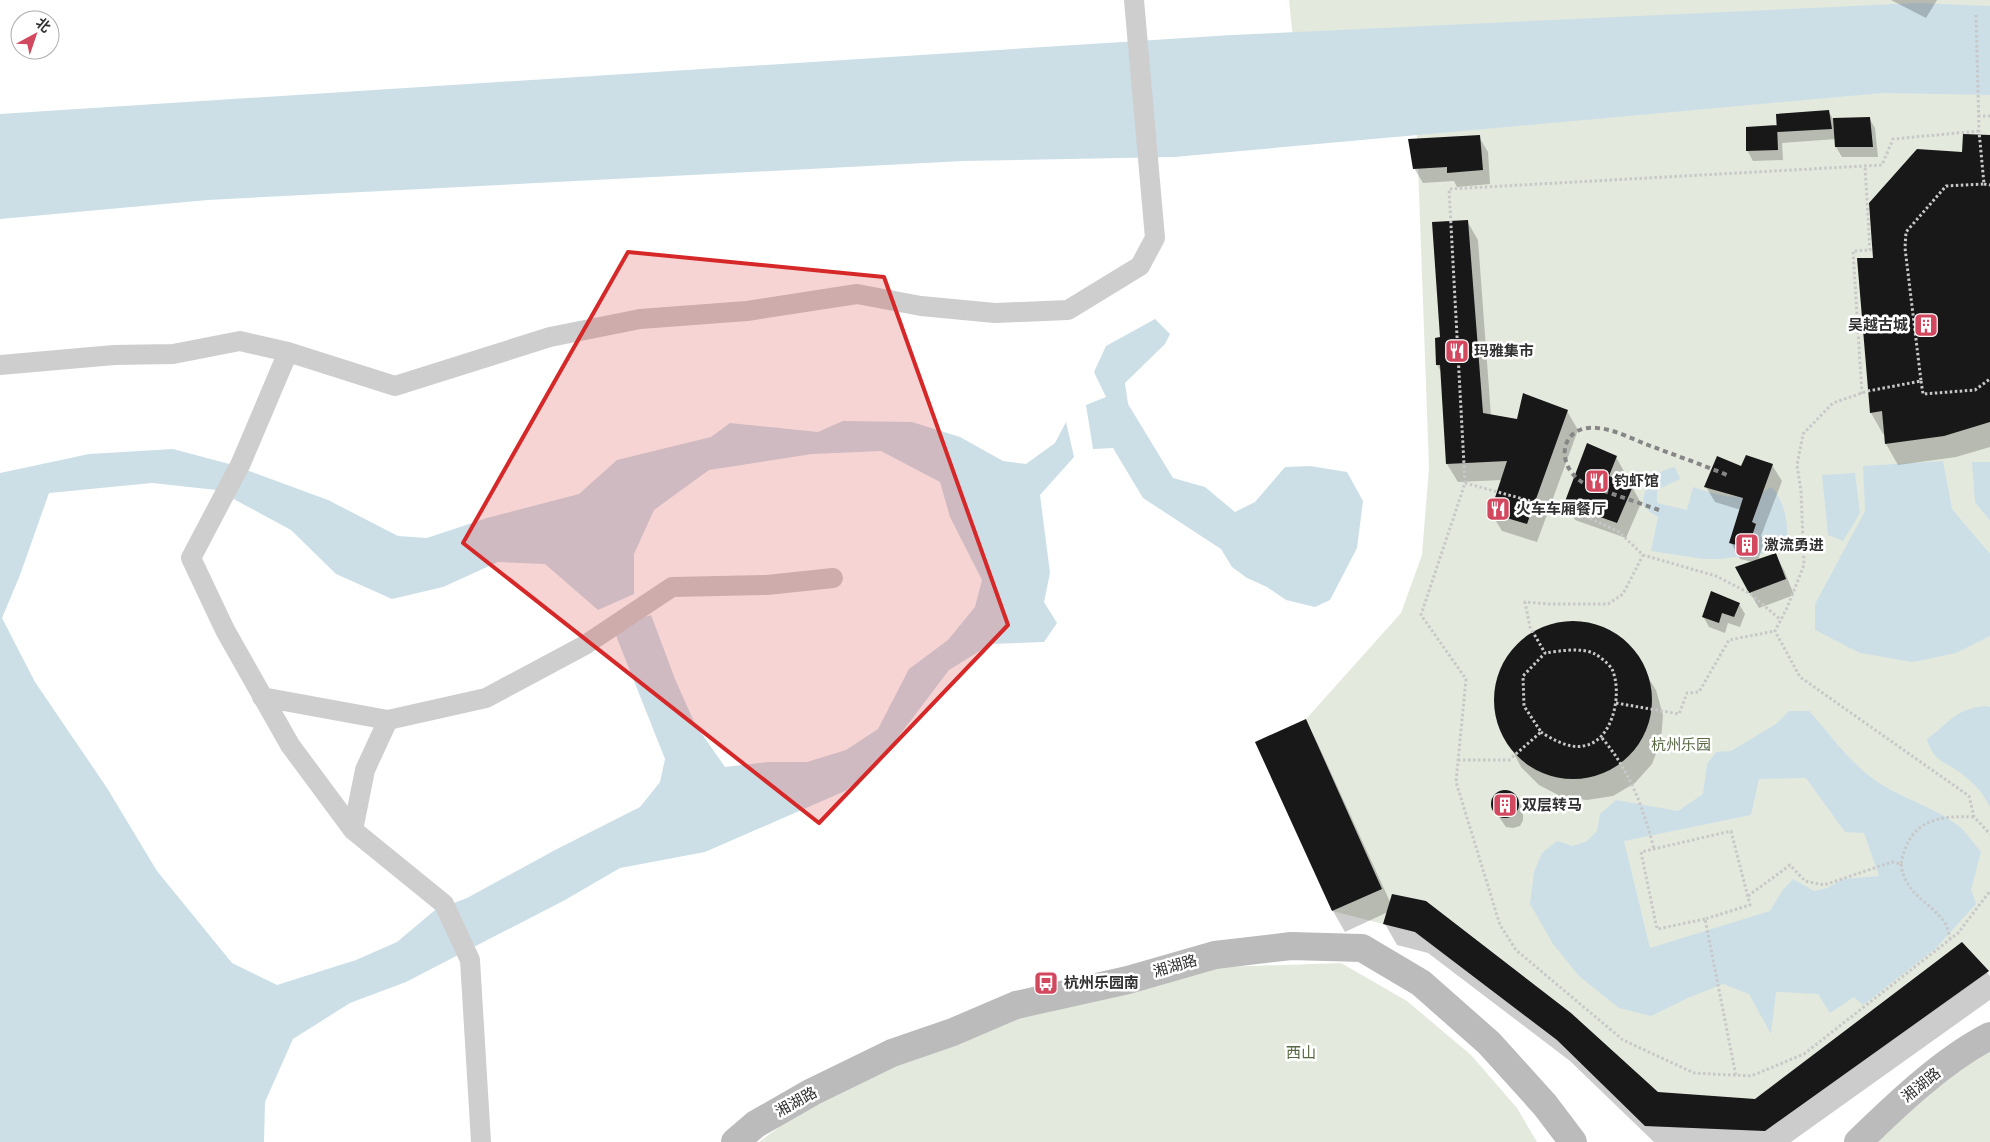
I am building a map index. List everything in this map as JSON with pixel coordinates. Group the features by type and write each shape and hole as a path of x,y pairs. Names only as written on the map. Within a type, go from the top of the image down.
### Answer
{"main road":[{"name":"湘湖路","path":"735,1142 756,1124 821,1087 892,1053 953,1032 1016,1005 1128,980 1215,955 1291,946 1362,948 1420,983 1489,1043 1545,1106 1573,1142"},
{"name":"湘湖路","path":"1858,1142 1887,1113 1967,1048 1990,1036"}],"street":[{"path":"0,365 114,355 173,354 240,341 288,352 395,386 550,337 640,319 747,311 857,294 921,306 995,313 1068,310 1140,266 1155,238 1134,0"},
{"path":"288,352 241,463 191,558 225,630 290,745 353,830 444,904 470,960 481,1142"},
{"path":"262,697 388,720 486,698 585,645 672,587 767,585 833,578"},
{"path":"353,830 365,770 388,720"}],"path":[{"path":"1976,15 1978,116 1984,184"},
{"path":"1978,116 1990,116"},
{"path":"1979,131 1893,139 1882,165 1449,189 1465,483 1421,615 1466,679 1456,782 1500,925 1516,950 1623,1040 1694,1073 1751,1076 1804,1054 1958,933 1990,891"},
{"path":"1862,394 1853,251 1870,250 1865,166"},
{"path":"1990,185 1946,186 1906,232 1905,248 1923,394 1975,390 1990,379"},
{"path":"1616,703 1680,714 1687,692 1699,692 1729,640 1774,631 1787,608 1804,565 1801,491 1797,466 1802,434 1833,403 1862,394 1921,381"},
{"path":"1465,483 1586,516 1619,532 1643,555 1716,576 1749,593 1781,620"},
{"path":"1546,653 1530,627 1524,602 1608,604 1624,594 1643,555"},
{"path":"1774,631 1800,678 1969,796 1974,817 1990,834"},
{"path":"1571,650 1594,653 1611,668 1618,693 1614,714 1601,738 1583,746 1556,742 1541,732 1524,706 1524,676 1546,653 1571,650"},
{"path":"1458,760 1509,760 1541,732"},
{"path":"1601,738 1614,752 1632,784 1642,806 1654,849"},
{"path":"1950,939 1945,922 1909,888 1903,877 1901,864 1904,848 1915,834 1930,821 1949,816 1974,817"},
{"path":"1731,831 1748,896 1750,905 1705,919 1657,929 1641,852 1731,831"},
{"path":"1748,896 1790,865 1805,881 1824,885 1892,862 1901,864"},
{"path":"1705,919 1736,1076"}],"highlighted area":[{"path":"628,252 884,277 1008,625 819,823 463,543"}],"green space":[{"name":"杭州乐园","path":"1289,0 1990,0 1990,971 1765,1131 1645,1126 1557,1040 1415,932 1332,911 1255,742 1306,719 1401,613 1422,555 1429,467 1415,82 1298,88"},
{"name":"西山","path":"1341,963 1407,1001 1471,1055 1517,1108 1537,1142 759,1142 790,1119 881,1070 1017,1018 1222,967"},
{"path":"1990,1049 1990,1142 1878,1142 1895,1120 1953,1070"}],"shaded area":[{"path":"1917,3 1990,6 1990,95 1883,93 1174,157 963,161 208,200 0,219 0,114 1232,35"},
{"path":"1155,319 1170,334 1165,344 1125,383 1128,404 1173,478 1205,487 1235,512 1255,502 1285,467 1310,466 1347,472 1363,501 1357,548 1330,600 1315,607 1286,600 1267,587 1247,578 1232,567 1221,549 1143,498 1113,448 1093,449 1086,405 1106,397 1094,372 1106,346"},
{"path":"843,421 912,422 960,437 1003,461 1026,464 1055,443 1066,422 1074,457 1040,495 1050,573 1044,602 1057,623 1044,642 991,644 949,670 877,765 845,791 705,852 620,868 565,900 406,982 350,1003 293,1039 265,1102 264,1142 0,1142 0,473 89,454 173,449 233,465 328,500 398,536 427,538 487,518 579,494 617,460 711,437 730,423 818,432","holes":["881,451 940,482 950,517 982,580 975,607 948,640 909,669 878,729 846,750 807,762 769,762 725,767 695,724 675,679 651,615 613,628 665,759 660,782 640,807 555,850 467,898 435,910 397,942 356,960 277,985 232,963 157,871 107,788 35,682 2,618 20,575 49,493 152,483 217,490 291,530 336,574 392,599 443,587 498,562 545,564 598,610 634,594 634,554 654,510 709,470 812,454"]},
{"path":"1943,461 1952,509 1990,554 1990,636 1956,653 1913,662 1860,653 1815,630 1815,604 1865,511 1863,466"},
{"path":"1972,462 1990,462 1990,521 1975,502"},
{"path":"1675,467 1680,479 1657,491 1657,503 1687,510 1693,487 1722,495 1744,497 1753,496 1770,487 1778,495 1783,508 1787,527 1787,541 1771,550 1749,558 1704,559 1651,551 1658,517 1643,505 1645,491 1656,475"},
{"path":"1855,473 1860,513 1843,541 1828,535 1822,475"},
{"path":"1986,706 1990,707 1990,807 1971,781 1936,757 1927,739 1960,713"},
{"path":"1789,711 1809,711 1847,755 1872,778 1959,826 1981,852 1971,890 1976,904 1936,948 1863,1005 1854,997 1830,1013 1818,994 1776,992 1771,1034 1749,994 1723,984 1651,1016 1619,1008 1579,976 1553,944 1530,904 1534,872 1542,853 1557,841 1573,846 1587,841 1597,831 1600,814 1616,800 1678,811 1703,794 1707,764 1716,752 1731,751 1776,724","holes":["1806,778 1845,832 1864,833 1879,876 1843,879 1827,888 1814,891 1793,879 1782,891 1770,911 1650,948 1624,841 1751,815 1759,779"]}],"building":[{"path":"1829,110 1832,129 1777,132 1776,114"},
{"path":"1870,117 1873,147 1835,147 1833,118"},
{"path":"1777,125 1778,150 1746,151 1746,127"},
{"name":"吴越古城","path":"1963,134 1990,135 1990,422 1944,436 1885,444 1882,411 1870,413 1857,258 1873,258 1869,203 1917,149 1962,152"},
{"path":"1480,135 1483,170 1447,173 1447,167 1413,169 1408,139"},
{"name":"玛雅集市","path":"1468,220 1483,413 1517,419 1523,393 1568,410 1527,524 1490,513 1507,461 1446,464 1440,365 1436,365 1435,338 1440,337 1432,222"},
{"name":"钓虾馆","path":"1587,443 1617,456 1609,476 1633,486 1617,523 1564,504"},
{"path":"1746,455 1773,464 1752,522 1756,524 1748,548 1729,543 1743,498 1704,487 1717,456 1741,466"},
{"path":"1776,553 1786,579 1749,593 1735,567"},
{"path":"1711,591 1740,603 1734,617 1722,613 1719,623 1702,617"},
{"path":"1573,621 1603,627 1629,644 1646,670 1652,700 1646,730 1629,756 1603,773 1573,779 1543,773 1517,756 1500,730 1494,700 1500,670 1517,644 1543,627"},
{"path":"1306,719 1382,889 1332,911 1255,742"},
{"name":"双层转马","path":"1505,790 1515,794 1519,804 1515,814 1505,818 1495,814 1491,804 1495,794"},
{"path":"1392,894 1426,901 1571,1013 1658,1092 1755,1099 1962,942 1989,971 1765,1131 1645,1126 1557,1040 1415,932 1383,924"}],"railway":[{"path":"1659,510 1587,485 1576,478 1565,458 1568,440 1575,433 1584,429 1610,430 1727,475"}],"place":[{"name":"吴越古城","path":"1926,325"},
{"name":"玛雅集市","path":"1457,351"},
{"name":"钓虾馆","path":"1597,481"},
{"name":"火车车厢餐厅","path":"1498,509"},
{"name":"激流勇进","path":"1747,545"},
{"name":"双层转马","path":"1505,805"},
{"name":"杭州乐园南","path":"1046,983"}]}
